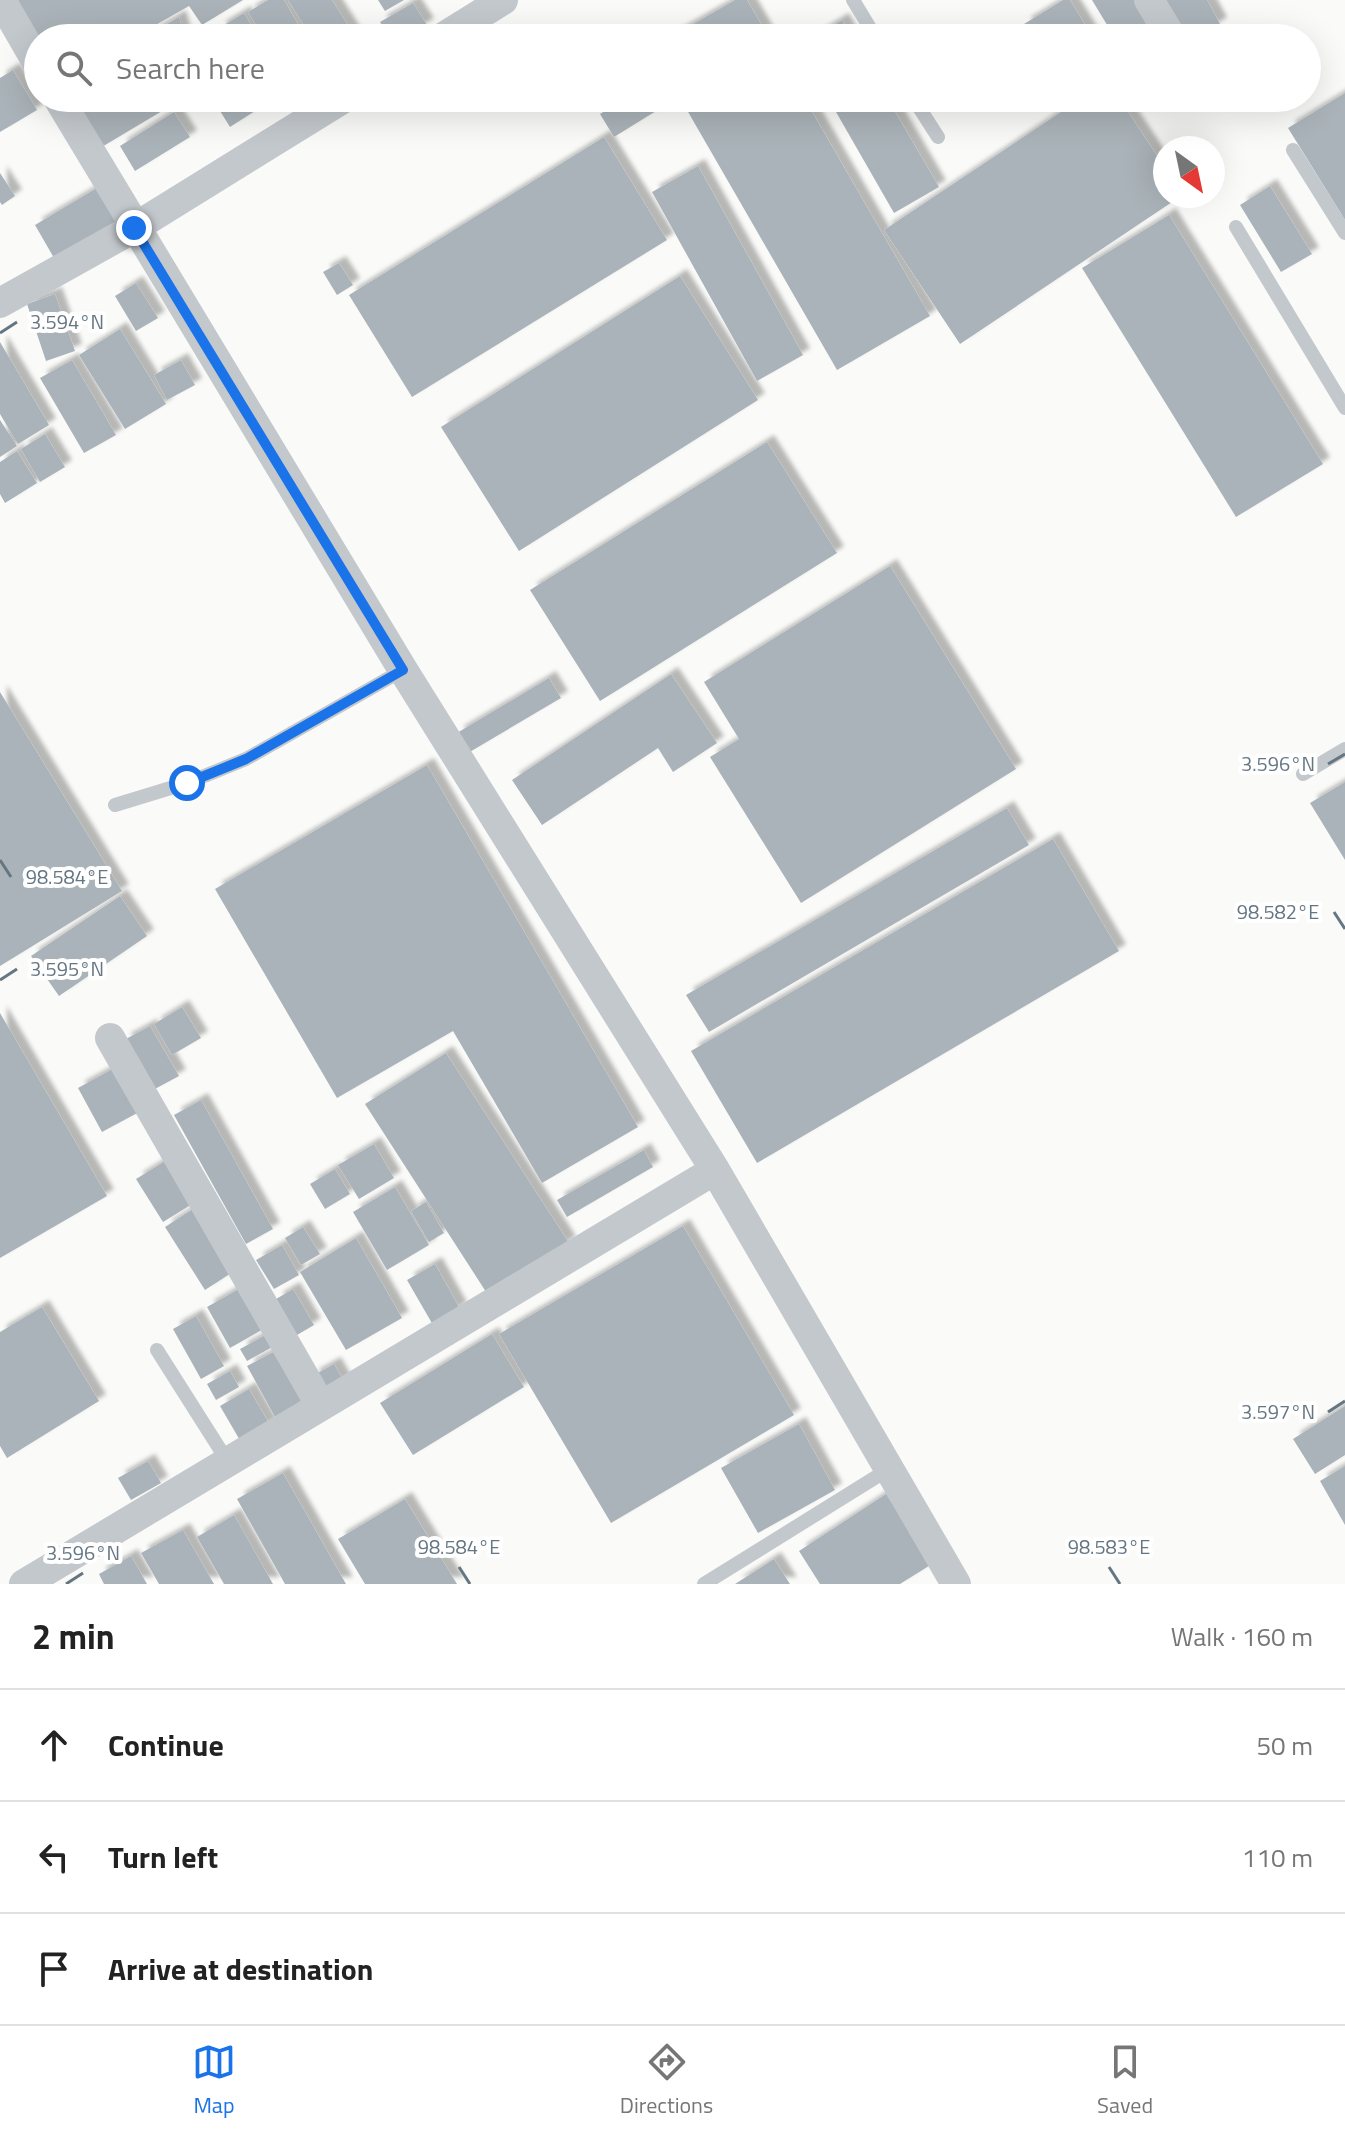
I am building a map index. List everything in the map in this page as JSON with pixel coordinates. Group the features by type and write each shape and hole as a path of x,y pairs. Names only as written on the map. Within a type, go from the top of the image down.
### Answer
{"street":[{"path":"1,0 24,40"},
{"path":"464,24 503,0"},
{"path":"1149,0 1164,24"},
{"path":"66,112 403,670 715,1170 956,1584"},
{"path":"0,303 134,228 321,112"},
{"path":"110,1038 321,1406"},
{"path":"24,1584 715,1170"}],"lane":[{"path":"853,0 868,24"},
{"path":"922,112 938,137"},
{"path":"1293,150 1345,233"},
{"path":"1236,227 1345,408"},
{"path":"115,805 187,783 246,759 403,670"},
{"path":"1303,774 1345,749"},
{"path":"157,1350 228,1462"},
{"path":"704,1584 889,1469"}],"building":[{"path":"10,0 243,0 204,24 189,6 158,24 28,24"},
{"path":"268,0 284,0 298,24 255,24 248,12"},
{"path":"288,0 332,0 347,24 303,24"},
{"path":"378,0 404,0 385,11"},
{"path":"735,0 747,0 761,24 693,24"},
{"path":"1063,0 1070,0 1085,24 1024,24"},
{"path":"1092,0 1134,0 1149,24 1107,24"},
{"path":"1153,0 1207,0 1220,24 1167,24"},
{"path":"413,3 426,24 381,24"},
{"path":"244,13 251,24 226,24"},
{"path":"179,17 181,24 167,24"},
{"path":"13,70 24,88 24,112 34,112 0,132 0,78"},
{"path":"1345,93 1345,220 1288,128 1314,112 1321,112 1321,108"},
{"path":"71,112 160,112 95,151"},
{"path":"174,112 190,137 135,171 120,146"},
{"path":"221,112 253,112 230,127"},
{"path":"603,112 654,112 614,137 600,114"},
{"path":"688,112 812,112 930,316 837,370"},
{"path":"836,112 895,112 939,187 894,213"},
{"path":"1061,112 1128,112 1153,150 1153,208 1163,208 960,344 884,230"},
{"path":"604,137 667,240 412,397 349,295"},
{"path":"698,166 803,355 757,381 652,192"},
{"path":"0,173 15,196 2,205 0,202"},
{"path":"100,186 120,219 54,258 35,225"},
{"path":"1270,186 1312,254 1281,272 1240,205"},
{"path":"1169,215 1323,464 1236,517 1082,268"},
{"path":"339,263 353,285 337,295 323,272"},
{"path":"680,276 758,400 519,551 441,427"},
{"path":"136,283 158,318 136,331 115,296"},
{"path":"55,294 75,351 46,361 27,304"},
{"path":"120,329 166,404 125,429 79,355"},
{"path":"0,342 49,425 18,444 0,414"},
{"path":"72,360 116,435 84,453 40,378"},
{"path":"181,360 195,385 167,400 154,375"},
{"path":"0,420 17,446 0,457"},
{"path":"45,434 65,467 40,482 21,449"},
{"path":"767,442 837,553 600,701 530,590"},
{"path":"17,451 37,483 5,503 0,494 0,462"},
{"path":"890,566 1016,769 801,903 710,757 739,739 704,682"},
{"path":"671,674 717,743 673,772 658,748 542,825 512,780"},
{"path":"549,678 561,698 468,753 457,733"},
{"path":"0,692 122,891 0,966"},
{"path":"427,765 638,1127 542,1183 453,1031 337,1098 215,889"},
{"path":"1345,782 1345,860 1310,803"},
{"path":"1007,808 1029,845 709,1032 686,995"},
{"path":"1053,839 1119,951 757,1163 691,1051"},
{"path":"120,896 147,936 59,996 31,956"},
{"path":"182,1007 201,1038 172,1055 154,1024"},
{"path":"0,1013 107,1196 0,1258"},
{"path":"150,1026 179,1076 153,1090 124,1040"},
{"path":"446,1053 569,1243 488,1295 365,1104"},
{"path":"116,1067 141,1111 102,1132 78,1088"},
{"path":"201,1100 273,1229 246,1244 174,1115"},
{"path":"374,1144 394,1178 359,1199 338,1165"},
{"path":"644,1150 653,1167 567,1217 557,1200"},
{"path":"170,1158 197,1201 163,1222 136,1179"},
{"path":"335,1169 350,1194 325,1209 310,1184"},
{"path":"395,1187 429,1245 387,1270 353,1212"},
{"path":"426,1202 444,1233 429,1242 411,1211"},
{"path":"199,1205 239,1268 205,1290 165,1227"},
{"path":"683,1226 794,1415 611,1523 499,1334"},
{"path":"303,1227 320,1254 301,1265 285,1238"},
{"path":"356,1238 402,1318 346,1350 300,1272"},
{"path":"282,1245 299,1275 274,1289 256,1260"},
{"path":"435,1264 460,1309 433,1325 407,1280"},
{"path":"244,1286 267,1327 230,1348 207,1307"},
{"path":"293,1289 314,1325 297,1335 276,1299"},
{"path":"42,1307 99,1401 7,1458 0,1446 0,1332"},
{"path":"196,1316 224,1366 201,1379 173,1329"},
{"path":"269,1333 276,1345 247,1361 240,1349"},
{"path":"492,1334 524,1387 413,1455 380,1403"},
{"path":"281,1348 315,1407 280,1426 247,1366"},
{"path":"334,1364 346,1385 324,1398 312,1376"},
{"path":"230,1371 239,1387 216,1400 207,1384"},
{"path":"249,1389 270,1425 241,1442 220,1406"},
{"path":"1345,1406 1345,1455 1315,1474 1293,1439"},
{"path":"799,1424 835,1490 758,1533 721,1468"},
{"path":"148,1461 161,1483 131,1500 118,1478"},
{"path":"1345,1466 1345,1525 1320,1481"},
{"path":"283,1473 346,1584 285,1584 237,1499"},
{"path":"886,1494 932,1564 900,1584 820,1584 799,1551"},
{"path":"405,1499 457,1584 365,1584 338,1539"},
{"path":"234,1515 273,1584 224,1584 197,1537"},
{"path":"183,1530 214,1584 159,1584 141,1553"},
{"path":"131,1556 147,1584 104,1584 99,1574"},
{"path":"774,1559 790,1584 735,1584"}],"route":[{"path":"134,228 403,670 246,759 187,783"}]}
